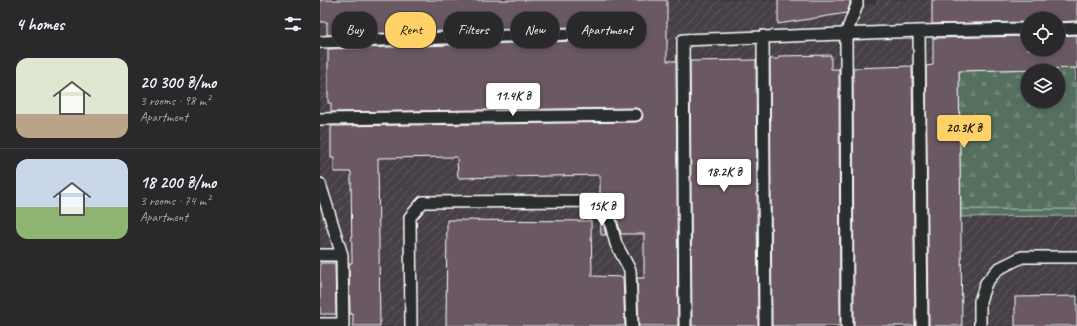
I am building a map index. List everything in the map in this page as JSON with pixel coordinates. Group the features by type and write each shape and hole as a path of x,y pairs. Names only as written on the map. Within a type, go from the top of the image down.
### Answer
{"lane":[{"path":"847,326 846,34 857,5 857,0"},
{"path":"1065,29 1077,28"},
{"path":"685,326 683,40 763,36 1021,29"},
{"path":"919,31 922,326"},
{"path":"320,42 567,34"},
{"path":"763,36 765,326"},
{"path":"320,119 636,115"},
{"path":"320,184 342,255 343,325 320,324"},
{"path":"410,326 410,217 423,202 605,201 616,244 630,270 632,326"},
{"path":"320,255 342,255"},
{"path":"980,326 980,301 986,283 998,269 1022,258 1077,257"}],"shaded area":[{"path":"320,0 848,0 849,6 876,4 876,0 1077,0 1077,326 320,326"}],"green space":[{"path":"1065,68 1075,68 1077,87 1077,209 961,209 959,71 1021,69 1021,108 1065,108"},
{"path":"961,209 1077,209 1077,216 961,217"}],"building":[{"path":"320,0 667,0 667,61 676,61 678,326 639,326 637,278 644,278 644,234 621,234 611,197 600,194 600,175 458,178 457,157 378,158 380,326 353,326 353,314 350,314 349,263 352,263 351,172 334,172 334,158 331,158 331,126 636,122 642,119 643,115 640,109 636,108 331,112 331,103 328,103 328,49 385,47 436,48 436,45 444,45 444,48 503,48 503,43 511,43 511,48 559,48 559,41 567,41 567,48 646,48 646,12 567,12 567,27 559,27 559,12 511,12 511,29 503,29 503,12 444,12 444,31 436,31 436,12 385,12 385,33 377,33 377,12 332,12 332,35 327,35 327,22 320,22"},
{"path":"778,0 850,0 850,4 847,13 778,24"},
{"path":"932,0 1077,0 1077,21 1065,22 1065,12 1021,12 1021,22 932,24"},
{"path":"1077,35 1077,68 1065,68 1065,64 1021,64 1021,69 959,71 962,326 929,326 926,66 933,65 933,38 1021,36 1021,56 1065,56 1065,36"},
{"path":"831,55 831,69 839,69 840,326 772,326 770,59 779,59 779,56"},
{"path":"756,60 758,326 692,326 690,61"},
{"path":"912,66 915,326 854,326 853,68"},
{"path":"600,211 606,235 601,235"},
{"path":"447,220 591,221 592,276 623,277 625,326 446,326"},
{"path":"320,263 335,263 336,314 320,314"},
{"path":"1077,296 1077,326 1015,326 1015,297"}]}
